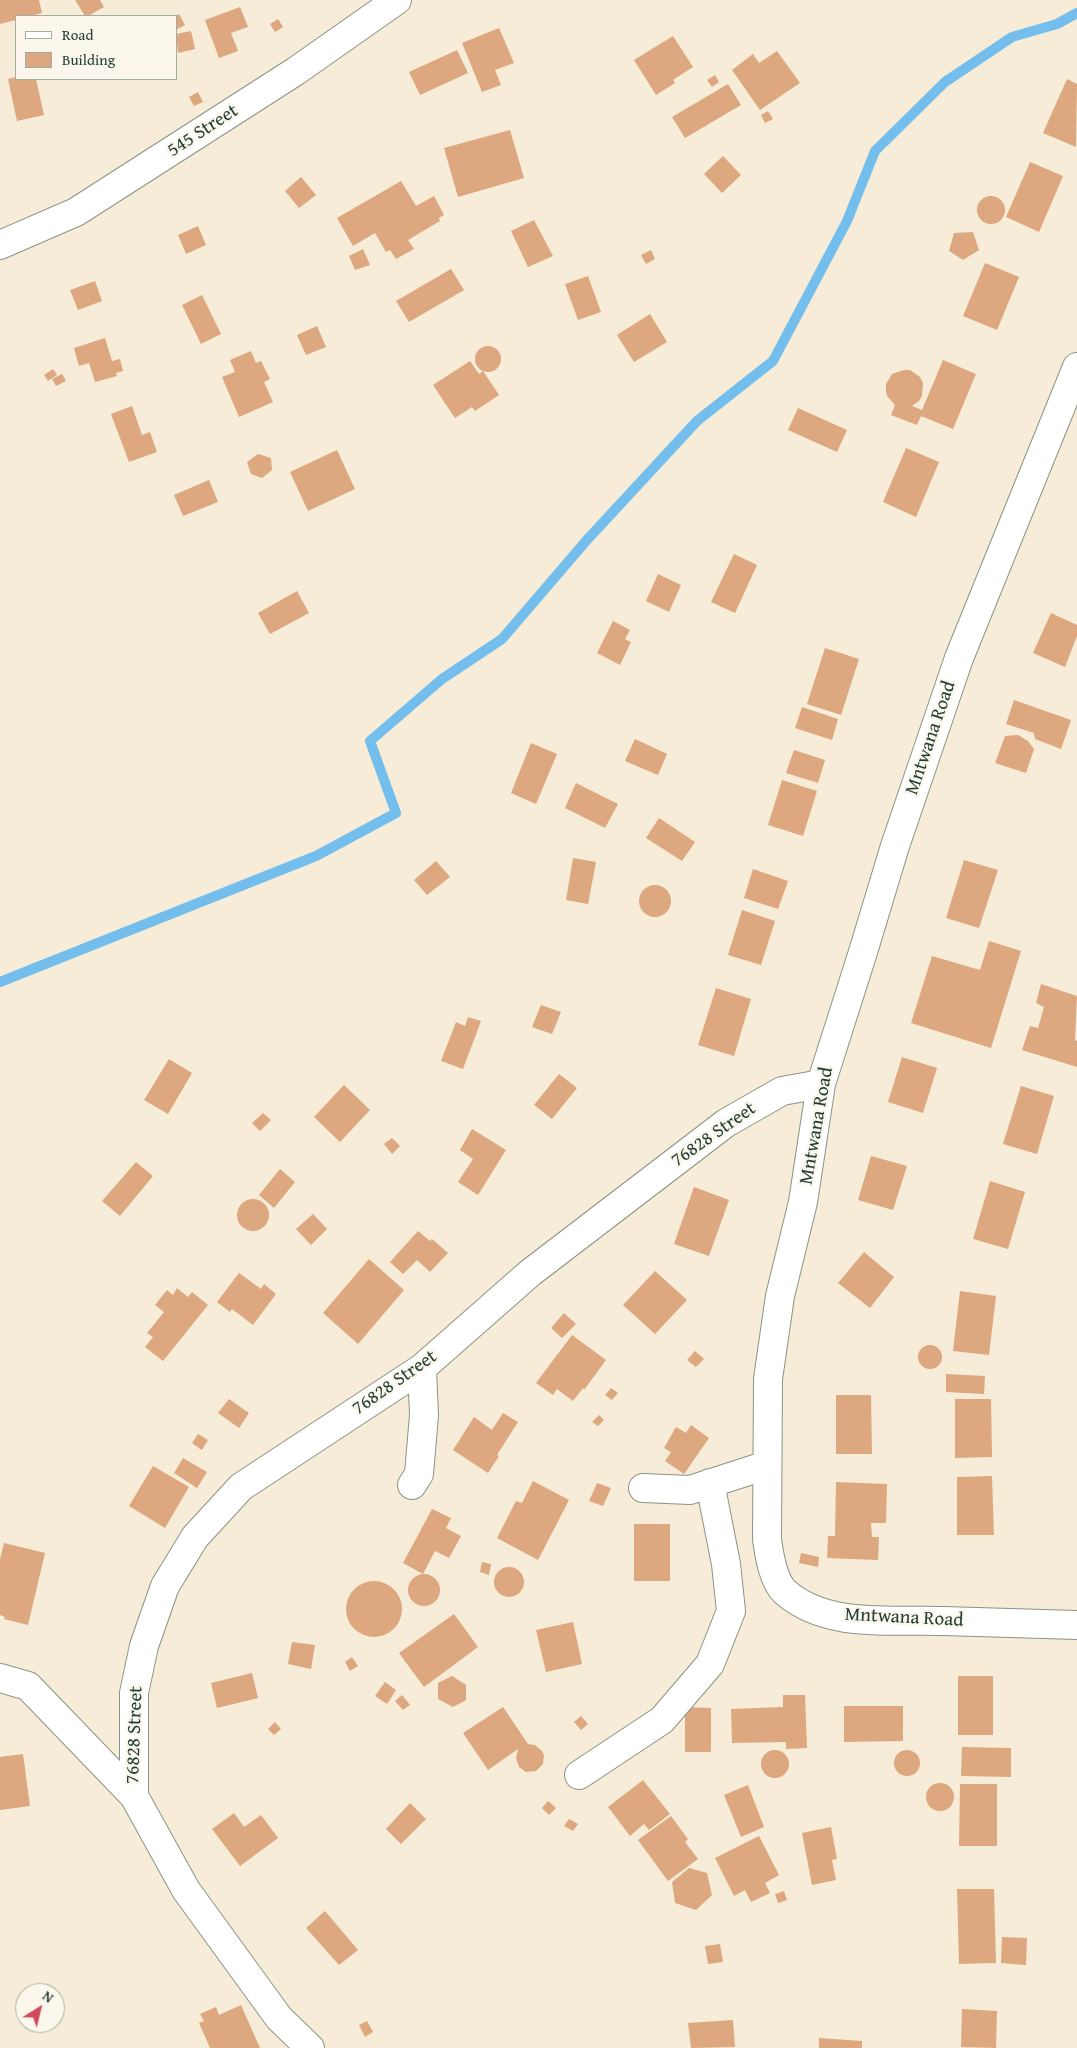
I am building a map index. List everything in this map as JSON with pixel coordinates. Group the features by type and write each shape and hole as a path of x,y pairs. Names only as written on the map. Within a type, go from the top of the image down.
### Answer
{"street":[{"name":"545 Street","path":"0,245 76,212 296,71 397,0"},
{"name":"Mntwana Road","path":"1077,367 959,658 895,846 821,1084 803,1202 780,1296 768,1379 767,1465 767,1539 771,1565 783,1590 804,1606 841,1616 876,1620 1077,1625"},
{"name":"76828 Street","path":"134,1796 134,1693 144,1646 165,1586 195,1537 241,1487 422,1368 530,1273 726,1123 782,1091 821,1084"},
{"path":"412,1486 419,1474 424,1415 422,1368"},
{"path":"643,1488 690,1490 767,1465"},
{"path":"579,1775 662,1720 710,1664 730,1611 726,1564 710,1483"},
{"path":"0,1678 28,1686 134,1796 186,1890 278,2018 310,2048"}],"building":[{"path":"0,0 39,0 42,13 15,15 15,20 0,24"},
{"path":"75,0 100,0 104,7 90,15 84,15"},
{"path":"240,7 248,27 231,33 238,51 219,58 205,20"},
{"path":"179,14 185,25 178,29 178,15"},
{"path":"278,19 283,27 275,32 270,24"},
{"path":"499,28 514,63 495,70 501,85 482,92 462,43"},
{"path":"191,31 195,49 178,53 178,34"},
{"path":"673,36 693,67 673,80 675,83 656,95 634,60"},
{"path":"457,50 468,73 420,95 409,72"},
{"path":"777,51 800,83 760,110 732,70 753,54 759,63"},
{"path":"715,75 719,82 712,87 707,80"},
{"path":"15,77 15,80 36,80 44,115 17,121 8,79"},
{"path":"1067,79 1077,84 1076,147 1043,133"},
{"path":"728,84 741,105 685,138 672,117"},
{"path":"198,92 203,102 194,106 189,97"},
{"path":"768,111 773,119 765,123 761,115"},
{"path":"510,130 524,178 458,197 444,148"},
{"path":"723,156 741,175 722,193 704,174"},
{"path":"1030,162 1063,176 1039,232 1006,217"},
{"path":"301,177 316,195 299,208 285,191"},
{"path":"401,181 416,206 434,196 444,215 439,218 440,221 408,240 414,249 396,259 390,250 386,252 375,233 353,246 337,218"},
{"path":"991,196 1001,200 1005,210 1001,220 991,224 981,220 977,210 981,200"},
{"path":"534,220 553,256 528,267 511,231"},
{"path":"198,226 206,245 186,254 178,235"},
{"path":"973,232 979,250 963,260 949,251 954,233"},
{"path":"363,249 370,265 355,270 349,256"},
{"path":"651,250 655,259 646,264 641,255"},
{"path":"985,263 1019,277 997,330 963,316"},
{"path":"451,269 464,290 409,322 396,301"},
{"path":"588,276 601,312 578,320 565,284"},
{"path":"95,281 102,301 78,310 70,290"},
{"path":"202,295 221,334 201,344 182,305"},
{"path":"650,314 667,342 634,362 617,335"},
{"path":"317,326 326,347 306,355 297,335"},
{"path":"105,338 112,361 120,359 123,371 116,373 117,376 95,382 89,363 79,366 74,348"},
{"path":"488,346 497,350 501,359 497,368 488,372 479,368 475,359 479,350"},
{"path":"251,351 256,363 261,361 270,379 264,382 273,402 239,417 222,377 235,372 230,360"},
{"path":"943,360 976,374 953,429 921,416 917,425 891,415 895,405 887,396 886,384 892,374 910,370 920,377 923,383 922,396 912,406 922,410"},
{"path":"470,361 479,374 483,371 499,395 475,411 472,407 455,418 433,385"},
{"path":"53,369 57,375 48,381 44,375"},
{"path":"62,374 66,381 56,386 52,379"},
{"path":"132,406 142,435 150,432 157,452 129,462 111,414"},
{"path":"798,408 847,430 837,452 788,430"},
{"path":"906,448 939,462 916,517 883,502"},
{"path":"337,450 355,489 308,511 290,472"},
{"path":"258,454 271,458 272,470 262,478 251,474 247,462"},
{"path":"209,480 218,502 183,516 174,495"},
{"path":"734,554 757,565 735,613 711,602"},
{"path":"658,574 681,585 669,612 646,601"},
{"path":"297,591 309,613 270,634 258,613"},
{"path":"1051,613 1077,625 1077,636 1065,667 1033,653"},
{"path":"613,621 630,630 625,639 631,642 620,665 597,653"},
{"path":"825,648 859,659 841,715 807,704"},
{"path":"1014,700 1071,720 1061,749 1035,739 1034,733 1006,724"},
{"path":"802,707 838,719 832,740 795,728"},
{"path":"1018,735 1028,741 1034,749 1026,773 995,763 1005,736"},
{"path":"635,739 667,754 658,775 625,761"},
{"path":"531,743 557,754 536,804 511,793"},
{"path":"794,750 825,760 818,783 786,773"},
{"path":"782,780 817,791 803,836 768,825"},
{"path":"576,783 618,804 605,828 565,808"},
{"path":"659,818 695,842 682,861 646,838"},
{"path":"573,858 596,862 588,904 566,900"},
{"path":"964,860 998,870 979,928 946,918"},
{"path":"436,861 450,877 427,895 414,880"},
{"path":"753,869 788,881 778,909 744,898"},
{"path":"655,885 661,886 666,890 670,895 670,907 666,912 661,916 655,917 649,916 644,912 640,907 639,901 640,895 644,890 649,886"},
{"path":"742,910 775,921 761,965 728,955"},
{"path":"989,941 1021,951 991,1048 911,1023 932,956 980,970"},
{"path":"1041,984 1077,996 1075,1040 1077,1041 1077,1067 1022,1050 1030,1026 1038,1028 1044,1007 1036,1003"},
{"path":"716,988 751,999 734,1056 698,1045"},
{"path":"541,1005 561,1012 552,1034 532,1027"},
{"path":"468,1017 481,1021 463,1069 441,1061 456,1022 465,1026"},
{"path":"902,1057 937,1068 923,1113 888,1102"},
{"path":"169,1059 192,1073 168,1114 144,1100"},
{"path":"559,1074 577,1088 552,1119 534,1105"},
{"path":"344,1085 370,1110 340,1142 314,1117"},
{"path":"1021,1086 1054,1096 1037,1154 1003,1144"},
{"path":"263,1113 271,1120 260,1131 252,1123"},
{"path":"472,1129 506,1150 478,1195 458,1182 473,1159 460,1150"},
{"path":"392,1138 400,1146 392,1154 384,1144"},
{"path":"871,1156 907,1166 893,1210 858,1200"},
{"path":"136,1162 153,1176 120,1216 102,1201"},
{"path":"280,1169 295,1182 274,1208 259,1195"},
{"path":"990,1181 1025,1192 1008,1249 973,1239"},
{"path":"694,1187 729,1200 709,1256 674,1244"},
{"path":"253,1199 259,1200 264,1204 268,1209 268,1221 264,1226 259,1230 253,1231 247,1230 242,1226 238,1221 237,1215 238,1209 242,1204 247,1200"},
{"path":"313,1214 327,1229 311,1245 296,1229"},
{"path":"418,1231 430,1241 432,1239 448,1253 430,1272 417,1260 403,1274 390,1262"},
{"path":"864,1252 894,1277 870,1308 838,1283"},
{"path":"369,1259 404,1290 358,1344 323,1313"},
{"path":"655,1271 687,1300 655,1334 623,1305"},
{"path":"239,1273 261,1289 264,1284 276,1294 253,1325 232,1309 230,1312 217,1302"},
{"path":"177,1288 188,1297 192,1292 208,1305 163,1361 145,1347 153,1337 147,1333 164,1312 155,1305 167,1290 173,1295"},
{"path":"960,1291 996,1296 989,1355 953,1351"},
{"path":"564,1313 576,1324 562,1338 551,1328"},
{"path":"572,1335 606,1360 584,1390 583,1388 573,1401 557,1389 553,1395 536,1383"},
{"path":"930,1345 938,1349 942,1357 938,1365 930,1369 922,1365 918,1357 922,1349"},
{"path":"695,1351 704,1359 696,1367 687,1360"},
{"path":"946,1374 985,1376 984,1394 946,1392"},
{"path":"611,1388 618,1393 612,1400 605,1395"},
{"path":"836,1395 871,1395 872,1454 836,1454"},
{"path":"229,1399 249,1413 239,1428 218,1413"},
{"path":"955,1399 991,1399 992,1457 955,1458"},
{"path":"503,1413 518,1422 488,1473 453,1450 474,1417 492,1430"},
{"path":"599,1415 604,1420 598,1426 592,1422"},
{"path":"691,1425 709,1438 684,1474 665,1461 671,1452 664,1448 676,1427 686,1433"},
{"path":"198,1434 208,1440 202,1450 192,1443"},
{"path":"183,1458 207,1472 197,1488 174,1473"},
{"path":"153,1466 189,1487 165,1528 129,1506"},
{"path":"992,1476 994,1535 957,1535 957,1477"},
{"path":"533,1481 569,1500 538,1560 497,1538 516,1501 522,1503"},
{"path":"836,1482 887,1484 886,1523 871,1523 872,1537 879,1537 878,1560 827,1558 828,1536 835,1536"},
{"path":"597,1483 611,1488 603,1506 589,1501"},
{"path":"432,1509 451,1518 446,1528 461,1536 449,1558 435,1551 423,1574 403,1563"},
{"path":"634,1524 670,1524 670,1581 634,1581"},
{"path":"4,1543 45,1553 28,1625 4,1619 5,1617 0,1615 0,1559"},
{"path":"801,1553 819,1557 818,1567 799,1563"},
{"path":"482,1562 491,1564 489,1575 480,1572"},
{"path":"509,1567 520,1571 524,1582 520,1593 509,1597 498,1593 494,1582 498,1571"},
{"path":"424,1574 436,1578 440,1590 436,1602 424,1606 412,1602 408,1590 412,1578"},
{"path":"374,1581 385,1583 394,1589 400,1598 402,1609 400,1620 394,1629 385,1635 374,1637 363,1635 354,1629 348,1620 346,1609 348,1598 354,1589 363,1583"},
{"path":"454,1614 478,1647 424,1687 399,1653"},
{"path":"573,1622 582,1664 546,1672 536,1630"},
{"path":"292,1642 315,1645 311,1669 288,1664"},
{"path":"352,1657 358,1666 350,1671 345,1662"},
{"path":"252,1673 258,1698 217,1708 211,1683"},
{"path":"452,1676 466,1685 466,1700 453,1707 438,1699 438,1683"},
{"path":"958,1676 993,1676 993,1735 958,1735"},
{"path":"385,1682 396,1690 387,1704 375,1696"},
{"path":"402,1695 410,1705 403,1710 395,1701"},
{"path":"783,1695 805,1695 807,1748 786,1749 786,1742 732,1743 731,1709 783,1707"},
{"path":"844,1706 903,1706 903,1741 844,1742"},
{"path":"503,1707 528,1744 535,1745 542,1751 544,1755 543,1764 536,1771 526,1772 519,1767 516,1758 518,1749 488,1770 463,1733"},
{"path":"685,1707 711,1708 711,1752 685,1752"},
{"path":"581,1716 588,1724 581,1730 574,1722"},
{"path":"275,1722 281,1729 274,1735 268,1729"},
{"path":"962,1747 1011,1748 1011,1777 961,1776"},
{"path":"775,1750 785,1754 789,1764 785,1774 775,1778 765,1774 761,1764 765,1754"},
{"path":"907,1750 916,1754 920,1763 916,1772 907,1776 898,1772 894,1763 898,1754"},
{"path":"23,1754 30,1806 0,1810 0,1757"},
{"path":"643,1780 670,1814 649,1830 644,1824 630,1836 608,1807"},
{"path":"940,1783 950,1787 954,1797 950,1807 940,1811 930,1807 926,1797 930,1787"},
{"path":"960,1784 997,1784 997,1846 959,1846"},
{"path":"748,1785 764,1827 741,1837 724,1795"},
{"path":"548,1801 556,1808 549,1815 542,1808"},
{"path":"410,1803 426,1819 401,1844 386,1829"},
{"path":"234,1813 244,1827 261,1815 278,1838 240,1866 212,1829"},
{"path":"671,1816 688,1839 685,1842 698,1859 668,1881 638,1840"},
{"path":"569,1819 578,1824 573,1831 564,1826"},
{"path":"831,1827 837,1859 832,1860 836,1880 812,1885 802,1833"},
{"path":"759,1836 779,1875 765,1883 770,1893 751,1902 745,1890 734,1896 715,1858"},
{"path":"689,1868 707,1873 712,1895 696,1910 675,1903 672,1882"},
{"path":"957,1889 994,1889 996,1963 959,1964"},
{"path":"784,1891 787,1900 778,1903 775,1894"},
{"path":"325,1911 358,1950 339,1965 306,1928"},
{"path":"1002,1937 1027,1938 1026,1965 1001,1963"},
{"path":"720,1944 723,1962 708,1964 705,1946"},
{"path":"241,2005 260,2048 210,2048 199,2023 204,2021 200,2014 216,2007 219,2015"},
{"path":"962,2009 997,2011 996,2048 961,2047"},
{"path":"733,2020 735,2047 691,2048 688,2023"},
{"path":"367,2021 373,2032 365,2037 359,2025"},
{"path":"819,2038 862,2041 862,2048 819,2048"}],"waterway":[{"path":"0,982 316,856 396,813 370,741 442,679 502,639 586,541 697,421 773,361 847,221 875,151 945,82 1012,37 1057,24 1077,13"}]}
